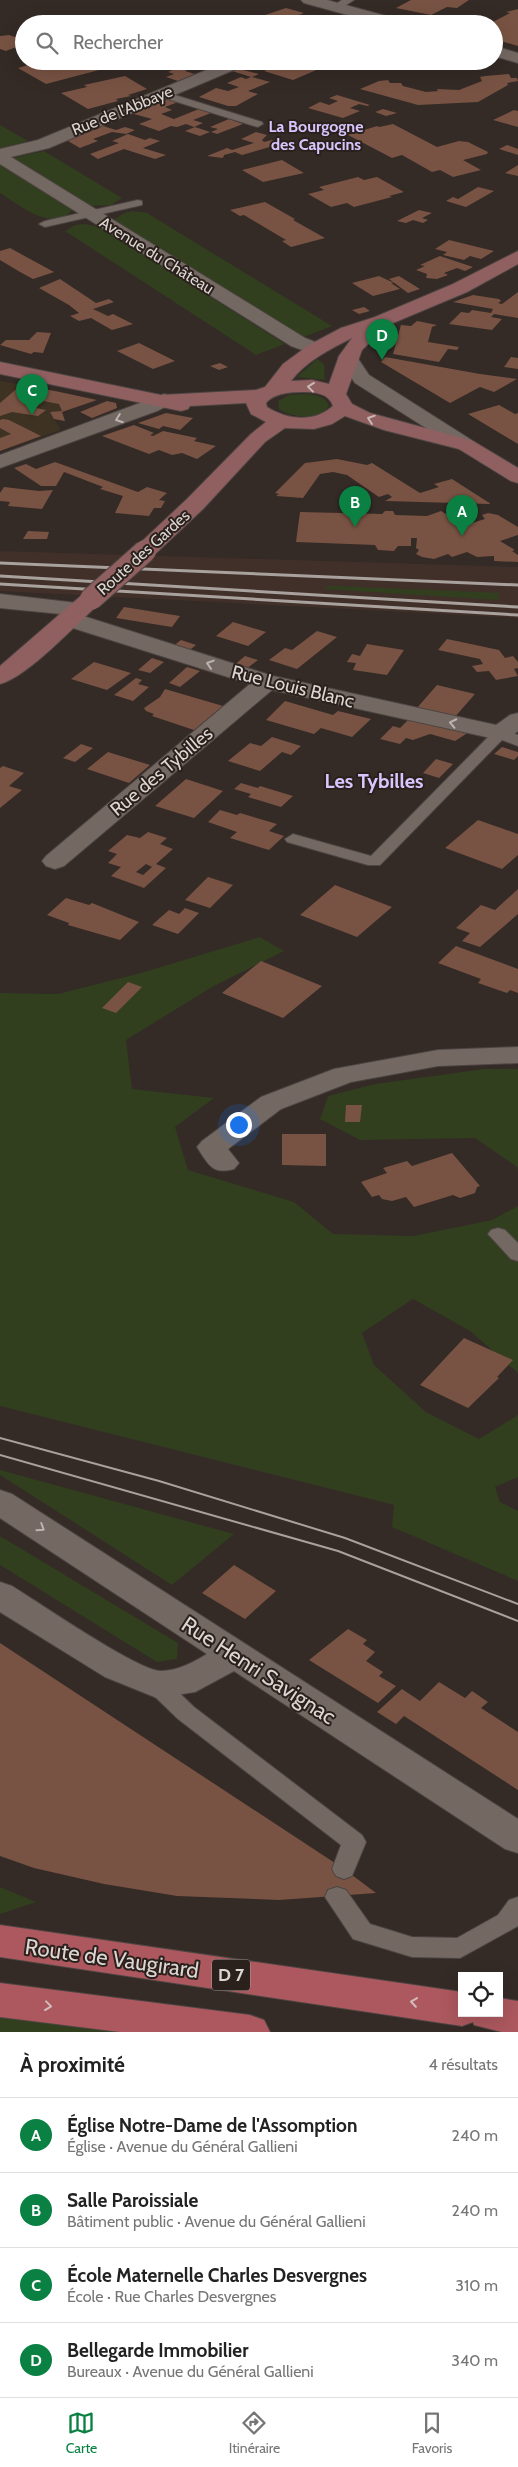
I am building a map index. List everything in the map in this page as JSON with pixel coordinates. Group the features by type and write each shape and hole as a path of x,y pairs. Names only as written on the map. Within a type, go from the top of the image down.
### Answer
{"main road":[{"path":"274,419 258,410 256,402 290,368 316,349 348,332 382,321 483,278 518,257"},
{"path":"309,423 337,414 348,358 359,340 382,321"},
{"path":"316,349 329,360 340,400"},
{"path":"0,368 164,400 197,409 309,423 474,450"},
{"path":"164,400 210,400 307,386 323,389 340,400 391,426 474,450 518,477"},
{"name":"Route des Gardes","path":"0,677 22,661 195,504 274,419"},
{"name":"Route de Vaugirard","path":"0,1941 458,2009"},
{"path":"0,2000 250,2032"},
{"path":"503,2016 518,2018"}],"street":[{"path":"308,0 343,4 366,15"},
{"path":"354,15 359,13"},
{"path":"503,54 518,58"},
{"name":"Rue de l'Abbaye","path":"0,156 43,144 220,70"},
{"name":"Avenue du Château","path":"0,156 90,214 292,338 316,349"},
{"path":"348,358 362,379 474,450"},
{"path":"0,462 150,408 164,400"},
{"name":"Rue Louis Blanc","path":"0,601 79,609 267,682 512,731"},
{"name":"Rue des Tybilles","path":"55,861 267,682"},
{"path":"224,1163 212,1147 271,1103 335,1078 438,1058 518,1055"},
{"name":"Rue Henri Savignac","path":"0,1502 518,1838"},
{"path":"0,1595 117,1668 157,1685 182,1682 217,1665 234,1653"}],"lane":[{"path":"162,94 258,124"},
{"path":"45,224 138,203"},
{"path":"294,839 374,862 512,731"},
{"path":"498,1234 518,1256"},
{"path":"157,1685 186,1713 354,1842 344,1869"},
{"path":"337,1897 362,1932 412,1947 460,1948 507,1922 518,1907"}],"shaded area":[{"path":"0,381 55,391 65,421 54,419 61,430 0,451"},
{"path":"0,551 518,567 518,618 0,591"}],"green space":[{"path":"0,125 28,141 0,148"},
{"path":"44,151 122,198 111,205 90,206 13,158"},
{"path":"0,165 72,210 64,217 55,219 36,215 16,204 0,193"},
{"path":"133,211 147,213 332,326 304,337 114,220 124,213"},
{"path":"85,224 99,227 285,344 256,355 65,231 75,225"},
{"path":"317,359 324,364 325,380 297,377"},
{"path":"305,394 322,398 329,406 325,411 312,416 298,416 279,409 278,401 289,395"},
{"path":"328,586 499,593 499,600 324,589"},
{"path":"260,937 284,951 212,987 126,1040 132,1089 214,1098 175,1127 188,1170 294,1202 333,1234 413,1236 492,1220 518,1206 518,1373 470,1331 413,1299 362,1333 374,1365 426,1412 479,1439 518,1415 518,1477 495,1487 500,1502 518,1511 518,1581 392,1527 394,1505 0,1406 0,993 58,994 141,973"},
{"path":"484,1069 518,1069 518,1170 517,1167 475,1138 360,1140 320,1119 328,1096 375,1084"},
{"path":"0,1470 234,1534 172,1585 0,1475"},
{"path":"0,1536 178,1643 177,1659 157,1662 0,1565"},
{"path":"0,1887 36,1902 0,1914"},
{"path":"0,2002 203,2032 0,2032"}],"building":[{"path":"411,0 469,0 457,8 447,7 431,15 396,8"},
{"path":"286,8 304,13 299,15 265,15"},
{"path":"518,9 518,46 503,42 503,17 510,13 506,12"},
{"path":"9,35 15,37 15,48 6,51 0,49 0,36"},
{"path":"22,70 99,70 46,84"},
{"path":"172,70 187,70 185,71 195,74 178,81 166,77 174,74 168,72"},
{"path":"243,70 259,74 252,77 270,82 248,91 258,94 236,106 228,106 199,97 216,88 228,91 239,87 227,83 241,77 246,79 251,77 232,71"},
{"path":"266,70 316,70 293,80 264,71"},
{"path":"509,74 511,78 517,78 518,81 507,83 508,85 478,102 418,105 360,89 379,81 388,80 390,83 401,83 403,86 426,92 438,91 437,89 459,90 482,81 480,77"},
{"path":"125,76 147,89 128,95 131,96 116,99 118,101 88,109 61,93 87,87 84,85"},
{"path":"337,95 370,105 359,104 350,108 360,111 343,118 308,108 320,102 329,105 338,101 329,98"},
{"path":"166,99 178,102 165,107 172,110 161,114 174,119 199,109 211,113 193,120 203,123 194,127 186,124 177,127 171,126 159,131 139,124 152,119 130,113"},
{"path":"383,109 397,113 386,116 375,112"},
{"path":"514,110 518,111 518,127 493,120"},
{"path":"229,119 243,124 217,134 211,132 218,129 210,127"},
{"path":"393,124 437,147 459,141 468,142 488,152 487,154 463,160 481,170 453,177 440,170 432,172 402,155 392,158 348,135 377,126"},
{"path":"100,125 116,130 125,127 135,130 126,134 112,132 93,139 98,141 80,148 68,141 71,137"},
{"path":"195,127 210,132 200,136 185,131"},
{"path":"256,132 267,135 262,140 264,142 272,140 280,144 242,155 235,152 224,155 223,158 207,156 227,148 232,150 254,143 241,139"},
{"path":"128,134 145,140 150,138 160,141 143,148 166,155 155,159 124,149 98,159 90,154 119,143 112,141"},
{"path":"507,145 518,149 518,155 499,149"},
{"path":"282,160 304,173 263,182 242,170"},
{"path":"518,165 518,176 505,173"},
{"path":"358,177 364,180 377,177 404,192 354,207 347,203 331,207 308,194 324,190 319,187"},
{"path":"478,187 494,191 466,207 446,201 453,197 458,199"},
{"path":"265,202 325,238 291,247 282,241 286,240 244,215 240,216 230,210"},
{"path":"419,210 432,213 422,218 428,220 423,223 413,220 406,223 397,221"},
{"path":"449,240 494,251 481,259 470,256 464,260 443,255 447,252 435,249"},
{"path":"10,248 54,272 33,279 20,272 0,260 0,251"},
{"path":"440,256 473,267 465,271 457,268 444,273 448,275 437,279 426,278 427,274 416,270 425,266 420,265"},
{"path":"379,276 394,283 391,283 400,289 373,296 352,283"},
{"path":"399,276 420,289 408,293 389,279"},
{"path":"60,279 96,303 109,299 114,302 93,309 108,316 113,314 133,324 112,330 91,318 79,321 70,316 79,313 39,288"},
{"path":"518,292 518,318 494,314 491,317 502,319 492,330 449,324 461,312 469,313 472,310 491,313 493,309 453,302 473,295 499,299 501,301 498,303 502,304"},
{"path":"364,307 370,311 359,314 352,310"},
{"path":"417,321 437,325 432,327 428,342 459,347 457,350 448,349 439,362 393,354 401,325 411,326"},
{"path":"37,332 51,333 43,353 34,352 31,354 0,345 6,340 29,340"},
{"path":"139,343 175,361 153,369 117,351"},
{"path":"385,357 517,379 494,392 480,387 450,403 381,362"},
{"path":"511,357 518,358 518,369 504,367"},
{"path":"220,363 228,367 219,370 210,366"},
{"path":"21,385 97,400 62,412 65,421 54,419 50,412 62,411 59,404 43,401 36,408 46,410 38,416 12,412 0,416 0,403"},
{"path":"107,401 116,403 117,408 92,418 80,412"},
{"path":"499,405 515,414 518,413 518,444 468,414"},
{"path":"166,413 193,418 180,430 163,426 159,429 138,423"},
{"path":"0,420 9,420 41,436 0,451 0,438 11,434 0,428"},
{"path":"134,425 154,433 150,435 153,436 163,431 197,438 194,441 216,446 197,459 182,453 172,455 159,450 149,454 102,436"},
{"path":"337,459 367,465 372,463 420,493 439,487 434,484 452,479 491,504 385,501 392,497 388,494 379,497 347,475 333,472 320,474 303,498 276,496 279,494 275,493 305,463"},
{"path":"55,462 138,492 147,487 167,493 159,500 165,501 161,508 154,508 149,516 115,513 123,496 100,489 103,487 64,472 56,486 41,486 14,468 26,464 36,469"},
{"path":"4,487 39,491 53,490 42,509 8,506 10,502 0,501 0,493"},
{"path":"385,511 393,511 395,515 427,516 441,511 449,516 456,513 472,523 485,519 482,515 488,513 498,515 518,527 518,535 500,541 515,550 512,551 518,555 518,562 494,561 494,556 477,557 467,552 452,557 448,554 434,559 422,557 416,554 419,550 416,548 417,538 411,538 411,546 398,546 394,551 378,550 375,545 296,542 300,512 382,514"},
{"path":"28,531 49,532 47,539 23,539"},
{"path":"124,607 180,616 172,627 116,618"},
{"path":"233,622 266,632 248,646 216,636"},
{"path":"317,631 337,637 297,669 269,660 285,648 292,650"},
{"path":"447,639 499,650 505,658 513,656 518,662 518,668 514,669 518,676 496,680 489,671 477,672 472,666 483,664 480,659 438,650"},
{"path":"181,640 196,645 187,652 172,647"},
{"path":"367,644 404,650 387,675 353,670 356,663 347,662 352,654 360,656"},
{"path":"245,656 258,660 246,669 233,666"},
{"path":"152,658 164,662 150,673 138,670"},
{"path":"94,662 131,673 107,690 71,679"},
{"path":"187,667 200,671 180,687 169,683"},
{"path":"136,678 142,680 138,684 149,687 133,701 114,695"},
{"path":"437,685 475,694 454,718 416,709"},
{"path":"165,689 223,706 194,730 152,716 154,714 146,711 144,708 160,697"},
{"path":"285,701 333,715 338,711 371,719 352,737 321,728 314,734 266,720"},
{"path":"410,718 469,732 455,741 430,734 413,740 406,738 400,744 380,739 393,726 400,728"},
{"path":"272,737 301,746 291,755 282,752 260,771 228,761 250,743 261,746"},
{"path":"81,744 93,748 75,762 63,758"},
{"path":"502,747 518,752 518,756 514,760 494,754"},
{"path":"108,752 150,765 129,783 87,769"},
{"path":"436,759 453,764 439,778 423,773"},
{"path":"3,766 24,773 9,786 22,790 0,808 0,768"},
{"path":"186,779 223,791 194,818 155,806"},
{"path":"241,783 258,788 260,786 293,796 281,807 248,797 251,794 234,789"},
{"path":"220,810 237,815 240,813 277,824 269,831 284,836 269,850 230,838 237,832 208,822"},
{"path":"478,820 518,834 518,855 502,869 445,848"},
{"path":"148,832 167,838 160,844 173,849 156,864 166,868 144,888 111,876 121,867 108,863 117,854 108,851 127,835 140,838","holes":["146,864 152,867 143,875 136,872"]},
{"path":"208,877 233,885 210,908 185,900"},
{"path":"335,885 392,907 357,937 300,915"},
{"path":"518,889 518,914 480,947 462,941 470,933 456,928 481,905 495,910"},
{"path":"66,898 89,905 92,903 139,922 120,940 68,925 69,923 47,915"},
{"path":"185,908 199,913 178,934 152,925 169,910 179,914"},
{"path":"456,946 518,969 518,993 510,990 507,993 478,983 481,979 438,963"},
{"path":"261,961 322,986 283,1018 222,993"},
{"path":"128,982 142,987 116,1013 102,1008"},
{"path":"346,1105 362,1105 360,1122 345,1122"},
{"path":"282,1134 326,1134 326,1166 282,1165"},
{"path":"452,1153 480,1186 477,1187 475,1193 460,1198 453,1195 414,1207 406,1197 392,1201 382,1199 379,1195 372,1197 361,1182 387,1173 383,1168 407,1161 412,1166"},
{"path":"464,1338 513,1360 497,1377 499,1378 468,1408 420,1385"},
{"path":"234,1565 276,1591 245,1619 202,1593"},
{"path":"348,1629 367,1640 363,1644 375,1652 366,1661 383,1672 379,1676 396,1686 378,1703 309,1660"},
{"path":"0,1643 344,1869 376,1893 279,1900 177,1896 104,1884 34,1868 0,1856"},
{"path":"439,1682 465,1698 472,1691 488,1702 481,1708 518,1732 518,1790 404,1716 396,1724 377,1712 402,1689 420,1701"}],"tram line":[{"path":"0,1438 159,1481 345,1538 518,1604"},
{"path":"0,1455 338,1551 518,1621"}],"railway":[{"path":"0,563 518,585"},
{"path":"0,576 518,607"},
{"path":"0,584 518,615"}],"place":[{"name":"Bellegarde Immobilier","path":"382,360"},
{"name":"École Maternelle Charles Desvergnes","path":"32,415"},
{"name":"Salle Paroissiale","path":"355,527"},
{"name":"Église Notre-Dame de l'Assomption","path":"462,536"}],"district":[{"name":"La Bourgogne des Capucins","path":"316,135"},
{"name":"Les Tybilles","path":"374,781"}]}
